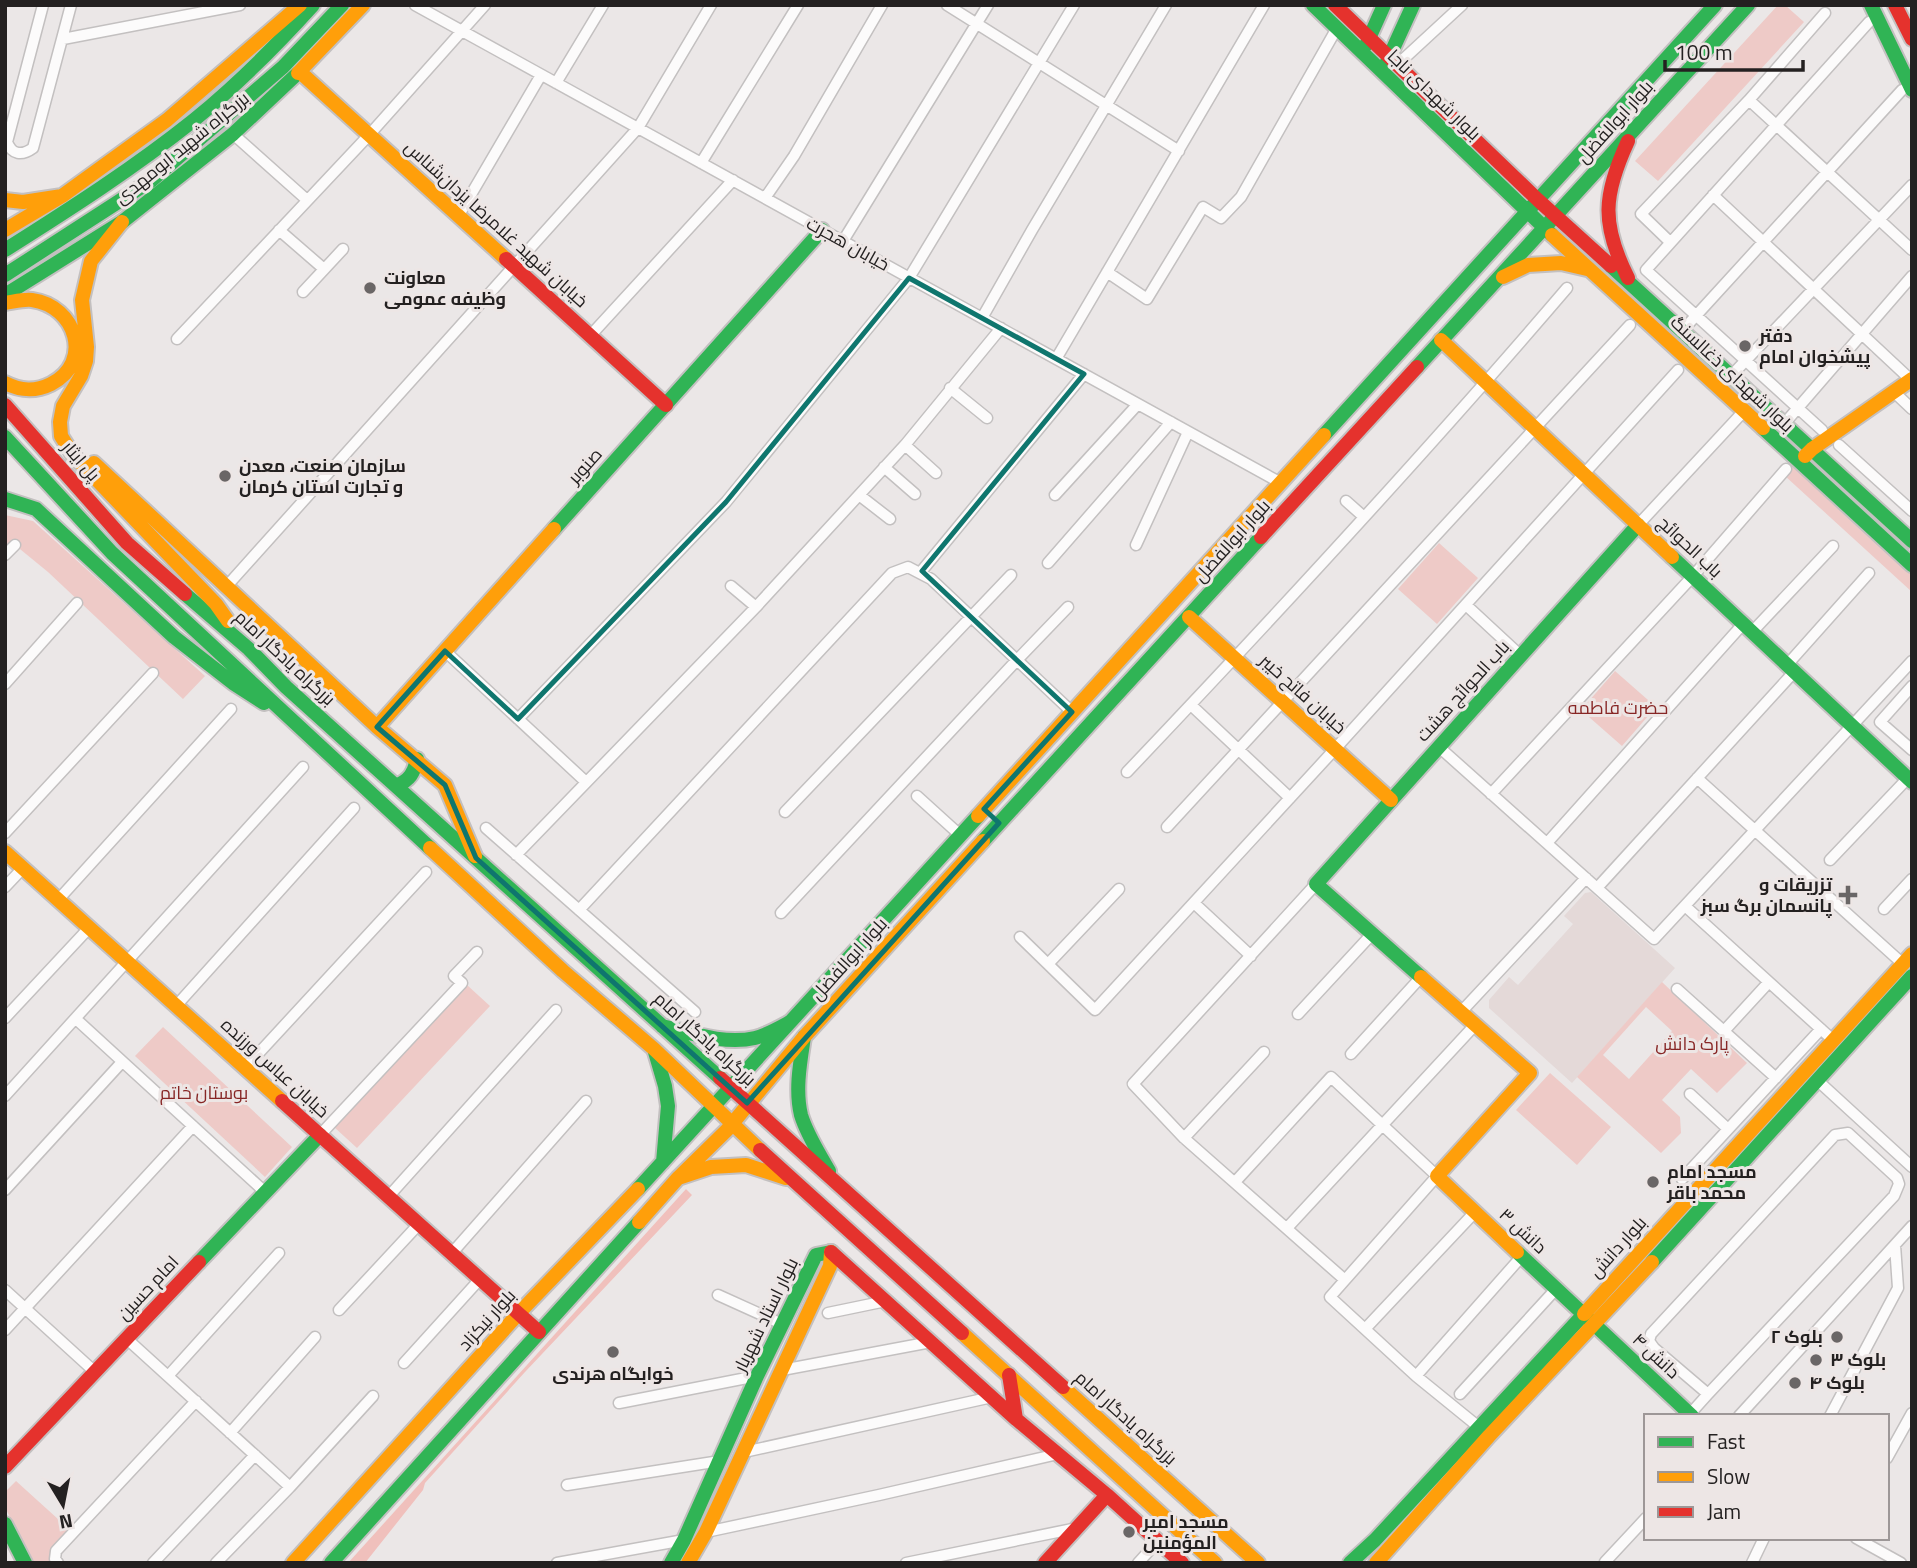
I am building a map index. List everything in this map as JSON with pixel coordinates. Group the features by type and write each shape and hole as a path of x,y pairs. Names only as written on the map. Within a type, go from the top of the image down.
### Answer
{"main road":[{"name":"بزرگراه شهید ابومهدی","path":"5,230 62,196 167,120 300,5"},
{"name":"بزرگراه شهید ابومهدی","path":"5,250 108,184 195,118 267,55 313,5"},
{"name":"بزرگراه شهید ابومهدی","path":"5,275 152,180 284,67 342,5"},
{"name":"بزرگراه شهید ابومهدی","path":"5,295 122,222 233,134 300,72 363,5"},
{"name":"بلوار شهدای ناجا","path":"1314,5 1527,212"},
{"name":"بلوار شهدای ناجا","path":"1335,5 1538,200"},
{"path":"1362,52 1384,5"},
{"path":"1382,72 1393,61 1413,5"},
{"name":"بلوار ابوالفضل","path":"713,1107 1715,5"},
{"name":"بلوار ابوالفضل","path":"731,1125 804,1037 1748,5"},
{"path":"1871,5 1907,90"},
{"path":"1895,5 1912,40"},
{"name":"خیابان شهید غلامرضا یزدان‌شناس","path":"300,72 666,405"},
{"path":"181,175 216,124"},
{"path":"1632,285 1609,236 1608,203 1613,176 1633,130"},
{"path":"5,200 23,202 62,196"},
{"name":"بلوار شهدای ذغالسنگ","path":"1538,200 1912,541"},
{"name":"بلوار شهدای ذغالسنگ","path":"1527,212 1912,565"},
{"path":"122,222 91,261 82,300 86,361 63,406 61,436 82,464 216,604 249,649"},
{"name":"صنوبر","path":"377,727 822,230"},
{"path":"1495,281 1528,265 1561,263 1590,270"},
{"path":"5,303 17,298 41,300 56,307 66,316 77,346 73,364 63,379 33,391 15,389 5,383"},
{"name":"باب الحوائج","path":"1441,340 1910,780"},
{"path":"1799,462 1811,449 1911,379"},
{"name":"پل ایثار","path":"5,405 127,543"},
{"path":"5,437 112,553 554,963 654,1049 792,1181 1009,1374 1203,1557 1215,1563"},
{"path":"94,463 377,727 445,785 476,858"},
{"path":"5,499 36,509 178,642 239,689 295,722"},
{"name":"باب الحوائج هشت","path":"1316,884 1638,525"},
{"name":"بزرگراه یادگار امام","path":"127,543 249,649 286,687 1258,1562"},
{"name":"خیابان فاتح خیبر","path":"1189,617 1391,800"},
{"path":"396,786 407,782 414,775 417,759"},
{"path":"984,809 999,823"},
{"name":"خیابان عباس ورزنده","path":"5,852 539,1332"},
{"path":"1316,884 1530,1073 1437,1176"},
{"name":"بلوار دانش","path":"1376,1563 1907,959"},
{"name":"بلوار دانش","path":"1350,1563 1589,1319 1817,1080 1912,976"},
{"path":"661,1026 730,1040 747,1040 764,1036 790,1022"},
{"path":"804,1037 799,1076 800,1109 804,1124 835,1183"},
{"path":"654,1049 668,1104 663,1162"},
{"name":"بلوار نیکزاد","path":"293,1563 519,1313 713,1107"},
{"path":"331,1563 678,1178 731,1125"},
{"name":"امام حسین","path":"5,1467 320,1135"},
{"path":"678,1178 711,1167 746,1165 792,1181"},
{"name":"دانش ۳","path":"1437,1176 1589,1319"},
{"path":"831,1252 1016,1419 1107,1495 1182,1563"},
{"name":"بلوار استاد شهریار","path":"671,1563 816,1255 831,1252 830,1266 706,1532 688,1563"},
{"name":"دانش ۴","path":"1589,1319 1690,1414"},
{"path":"782,1324 800,1331"},
{"path":"1009,1374 1016,1419"},
{"path":"1045,1563 1107,1495"},
{"path":"5,1524 25,1563"}],"street":[{"path":"43,5 7,142 13,152 18,154 33,148 71,5"},
{"path":"62,39 240,5"},
{"name":"خیابان هجرت","path":"415,5 1281,483"},
{"path":"177,339 370,134 485,5"},
{"path":"556,83 603,5"},
{"path":"226,587 638,128 711,5"},
{"path":"701,163 798,5"},
{"path":"765,198 794,156 882,5"},
{"path":"947,5 1179,151"},
{"path":"843,241 988,5"},
{"path":"518,719 726,502 909,278 1074,5"},
{"path":"982,318 1166,5"},
{"path":"1056,359 1264,5"},
{"path":"1393,61 1462,5"},
{"path":"1671,242 1641,214 1749,100 1825,13"},
{"path":"1822,430 1646,270 1869,22"},
{"path":"1107,272 1147,299 1203,207 1221,218 1241,197 1337,28"},
{"path":"459,215 541,75"},
{"path":"1682,331 1828,171 1907,90"},
{"path":"1749,100 1912,250"},
{"path":"233,134 307,201"},
{"path":"590,335 733,180"},
{"path":"1731,376 1912,185"},
{"path":"1713,195 1911,379"},
{"path":"279,230 324,269"},
{"path":"303,292 344,249"},
{"path":"1784,424 1912,276"},
{"path":"1127,772 1235,659 1486,383 1567,288"},
{"path":"1167,827 1630,325"},
{"path":"516,855 756,607 905,445 1001,328"},
{"path":"1020,937 1095,1010 1678,370"},
{"path":"920,573 1084,374"},
{"path":"950,388 987,418"},
{"path":"1894,392 1912,409"},
{"path":"1055,495 1138,404"},
{"path":"1638,525 1744,411"},
{"path":"1048,563 1171,422"},
{"path":"1136,545 1188,432"},
{"path":"905,445 936,472"},
{"path":"1839,445 1912,511"},
{"path":"884,467 915,494"},
{"path":"1491,794 1693,576 1786,469"},
{"path":"859,495 890,519"},
{"path":"1346,502 1364,517"},
{"path":"5,555 15,545"},
{"path":"1547,843 1748,628 1833,546"},
{"path":"579,910 892,573 908,567 931,579 1072,712"},
{"path":"1597,888 1697,778 1869,573"},
{"path":"785,812 1011,575"},
{"path":"731,586 756,607"},
{"path":"5,684 77,603"},
{"path":"1466,605 1521,656"},
{"path":"781,914 1068,607"},
{"path":"445,652 586,782"},
{"path":"1439,747 1654,939 1912,661"},
{"path":"5,833 153,673"},
{"path":"1912,686 1880,722 1912,750"},
{"path":"1191,705 1290,798"},
{"path":"58,900 230,709"},
{"path":"5,1096 303,767"},
{"path":"1697,778 1754,831 1907,959"},
{"path":"1830,860 1910,780"},
{"path":"917,796 960,835"},
{"path":"176,1006 354,808"},
{"path":"485,828 695,1012"},
{"path":"5,887 23,868"},
{"path":"245,1068 426,872"},
{"path":"1461,1012 1586,878"},
{"path":"1884,909 1912,879"},
{"path":"1316,884 1133,1084 1184,1138 1345,1280"},
{"path":"1048,964 1119,889"},
{"path":"1194,903 1251,957"},
{"path":"1685,906 1833,1040"},
{"path":"5,1018 89,928"},
{"path":"1298,1014 1372,934"},
{"path":"320,1135 462,983 454,976 477,952"},
{"path":"1351,1054 1422,978"},
{"path":"1724,1031 1769,982"},
{"path":"1677,989 1776,1078"},
{"path":"389,1196 556,1010"},
{"path":"76,1019 265,1192"},
{"path":"1287,1228 1475,1024"},
{"path":"1682,1179 1821,1029"},
{"path":"1184,1138 1264,1052"},
{"path":"5,1190 122,1062"},
{"path":"1234,1182 1331,1077 1437,1176 1329,1297 1416,1376 1480,1428"},
{"path":"1817,1080 1912,1167"},
{"path":"1690,1094 1728,1129"},
{"path":"452,1253 586,1101"},
{"path":"5,1330 193,1126"},
{"path":"1692,1414 1894,1196 1899,1184 1898,1178 1848,1133 1835,1135 1651,1334 1649,1341 1654,1348 1708,1395"},
{"path":"1365,1329 1475,1212"},
{"path":"339,1310 419,1224"},
{"path":"1741,1414 1912,1226"},
{"path":"1830,1414 1898,1288 1895,1245"},
{"path":"168,1376 279,1253"},
{"path":"1416,1376 1522,1256"},
{"path":"404,1363 480,1279"},
{"path":"1461,1394 1556,1289"},
{"path":"5,1290 95,1372"},
{"path":"718,1295 782,1324"},
{"path":"828,1312 886,1301"},
{"path":"230,1433 315,1337"},
{"path":"127,1339 290,1487"},
{"path":"782,1370 931,1342"},
{"path":"619,1404 757,1376"},
{"path":"216,1563 373,1396"},
{"path":"744,1452 992,1397"},
{"path":"58,1563 55,1559 56,1551 196,1401"},
{"path":"1889,1454 1912,1413"},
{"path":"706,1532 1058,1454"},
{"path":"153,1563 254,1455"},
{"path":"567,1485 720,1461"},
{"path":"1605,1562 1644,1520"},
{"path":"906,1563 1077,1528"},
{"path":"557,1563 684,1540"},
{"path":"1752,1563 1763,1540"},
{"path":"1860,1540 1901,1563"},
{"path":"1138,1563 1158,1541"}],"highlighted area":[{"path":"909,278 1084,374 922,571 1072,712 984,809 999,823 747,1103 476,858 445,785 377,727 445,651 518,719 726,502"}],"shaded area":[{"path":"1591,892 1675,968 1572,1083 1489,1008 1489,1000 1509,977 1518,985 1573,924 1564,916 1585,893"},
{"path":"686,1189 692,1195 525,1372 425,1483 423,1490 365,1563 348,1563"}],"green space":[{"path":"1778,5 1785,5 1804,22 1658,181 1635,161"},
{"path":"1792,466 1912,575 1912,592 1785,476"},
{"path":"5,515 33,521 205,676 183,699 48,572 15,545 5,546"},
{"path":"1439,543 1478,578 1437,624 1398,589"},
{"name":"حضرت فاطمه","path":"1615,671 1656,707 1622,746 1581,710"},
{"name":"پارک دانش","path":"1662,982 1747,1063 1717,1093 1691,1069 1662,1100 1680,1117 1681,1133 1661,1153 1577,1077","holes":["1646,1007 1672,1031 1629,1079 1603,1055"]},
{"path":"467,985 490,1006 357,1148 334,1127"},
{"name":"بوستان خاتم","path":"163,1027 292,1147 265,1177 135,1056"},
{"path":"1550,1073 1611,1127 1577,1165 1516,1110"},
{"path":"16,1481 69,1529 51,1551 54,1563 32,1563 5,1507 5,1492"}],"traffic: fast":[{"path":"5,250 78,204 194,120 256,65 313,5"},
{"path":"5,275 152,180 283,67 342,5"},
{"path":"1313,5 1552,235"},
{"path":"1366,45 1384,5"},
{"path":"1386,64 1413,5"},
{"path":"1324,435 1715,5"},
{"path":"1417,367 1748,5"},
{"path":"1871,5 1912,90"},
{"path":"5,295 122,222 233,134 298,73"},
{"path":"554,529 822,230"},
{"path":"1611,266 1912,541"},
{"path":"1763,428 1912,565"},
{"path":"5,437 112,553 430,848"},
{"path":"5,499 36,509 174,637 233,683 264,703"},
{"path":"1421,977 1316,884 1638,525"},
{"path":"983,841 1261,537"},
{"path":"1672,557 1912,782"},
{"path":"185,594 249,649 286,687 720,1078"},
{"path":"396,786 411,776 417,759"},
{"path":"638,1189 978,816"},
{"path":"1652,1262 1912,976"},
{"path":"662,1026 708,1037 744,1040 764,1035 790,1022"},
{"path":"804,1037 798,1086 799,1106 810,1137 829,1171"},
{"path":"655,1052 668,1106 663,1162"},
{"path":"199,1262 320,1135"},
{"path":"331,1563 639,1222"},
{"path":"671,1563 816,1255 831,1252"},
{"path":"1517,1252 1690,1414"},
{"path":"1350,1563 1375,1540 1584,1314"},
{"path":"5,1524 25,1563"}],"traffic: slow":[{"path":"5,230 62,196 167,120 300,5"},
{"path":"298,73 363,5"},
{"path":"300,72 506,259"},
{"path":"5,200 23,202 62,196"},
{"path":"122,222 91,261 82,300 86,361 81,376 63,406 61,436 73,455 216,604 228,621"},
{"path":"1552,235 1763,428"},
{"path":"1503,277 1528,265 1561,263 1587,269"},
{"path":"5,303 32,300 47,304 69,323 75,349 72,362 64,374 51,384 28,390 5,383"},
{"path":"1441,340 1672,557"},
{"path":"1805,456 1912,379"},
{"path":"978,816 1324,435"},
{"path":"94,463 377,727 445,785 475,856"},
{"path":"377,727 554,529"},
{"path":"1189,617 1391,800"},
{"path":"639,1222 678,1178 727,1130 804,1037 983,841"},
{"path":"430,848 563,971 654,1049 760,1150"},
{"path":"5,852 282,1101"},
{"path":"1584,1314 1912,954"},
{"path":"1421,977 1530,1073 1437,1176 1517,1252"},
{"path":"678,1178 711,1167 746,1165 786,1178"},
{"path":"293,1563 519,1313 638,1189"},
{"path":"688,1563 706,1532 830,1266 831,1252"},
{"path":"1376,1563 1489,1436 1652,1262"},
{"path":"962,1333 1215,1563"},
{"path":"1063,1387 1258,1563"}],"traffic: jam":[{"path":"1335,5 1538,200 1611,266"},
{"path":"1895,5 1912,39"},
{"path":"1628,141 1614,178 1609,210 1613,241 1628,278"},
{"path":"506,259 666,405"},
{"path":"1261,537 1417,367"},
{"path":"5,405 127,543 185,594"},
{"path":"720,1078 1063,1387"},
{"path":"282,1101 539,1332"},
{"path":"760,1150 962,1333"},
{"path":"831,1252 1016,1419 1107,1495 1182,1563"},
{"path":"5,1467 199,1262"},
{"path":"1009,1375 1016,1419"},
{"path":"1045,1563 1107,1495"}],"place":[{"name":"معاونت وظیفه عمومی","path":"370,288"},
{"name":"دفتر پیشخوان امام","path":"1745,346"},
{"name":"سازمان صنعت، معدن و تجارت استان کرمان","path":"225,476"},
{"name":"تزریقات و پانسمان برگ سبز","path":"1848,895"},
{"name":"مسجد امام محمد باقر","path":"1653,1182"},
{"name":"بلوک ۲","path":"1837,1337"},
{"name":"خوابگاه هرندی","path":"613,1352"},
{"name":"بلوک ۳","path":"1816,1360"},
{"name":"بلوک ۴","path":"1795,1383"},
{"name":"مسجد امیر المؤمنین","path":"1129,1532"}]}
